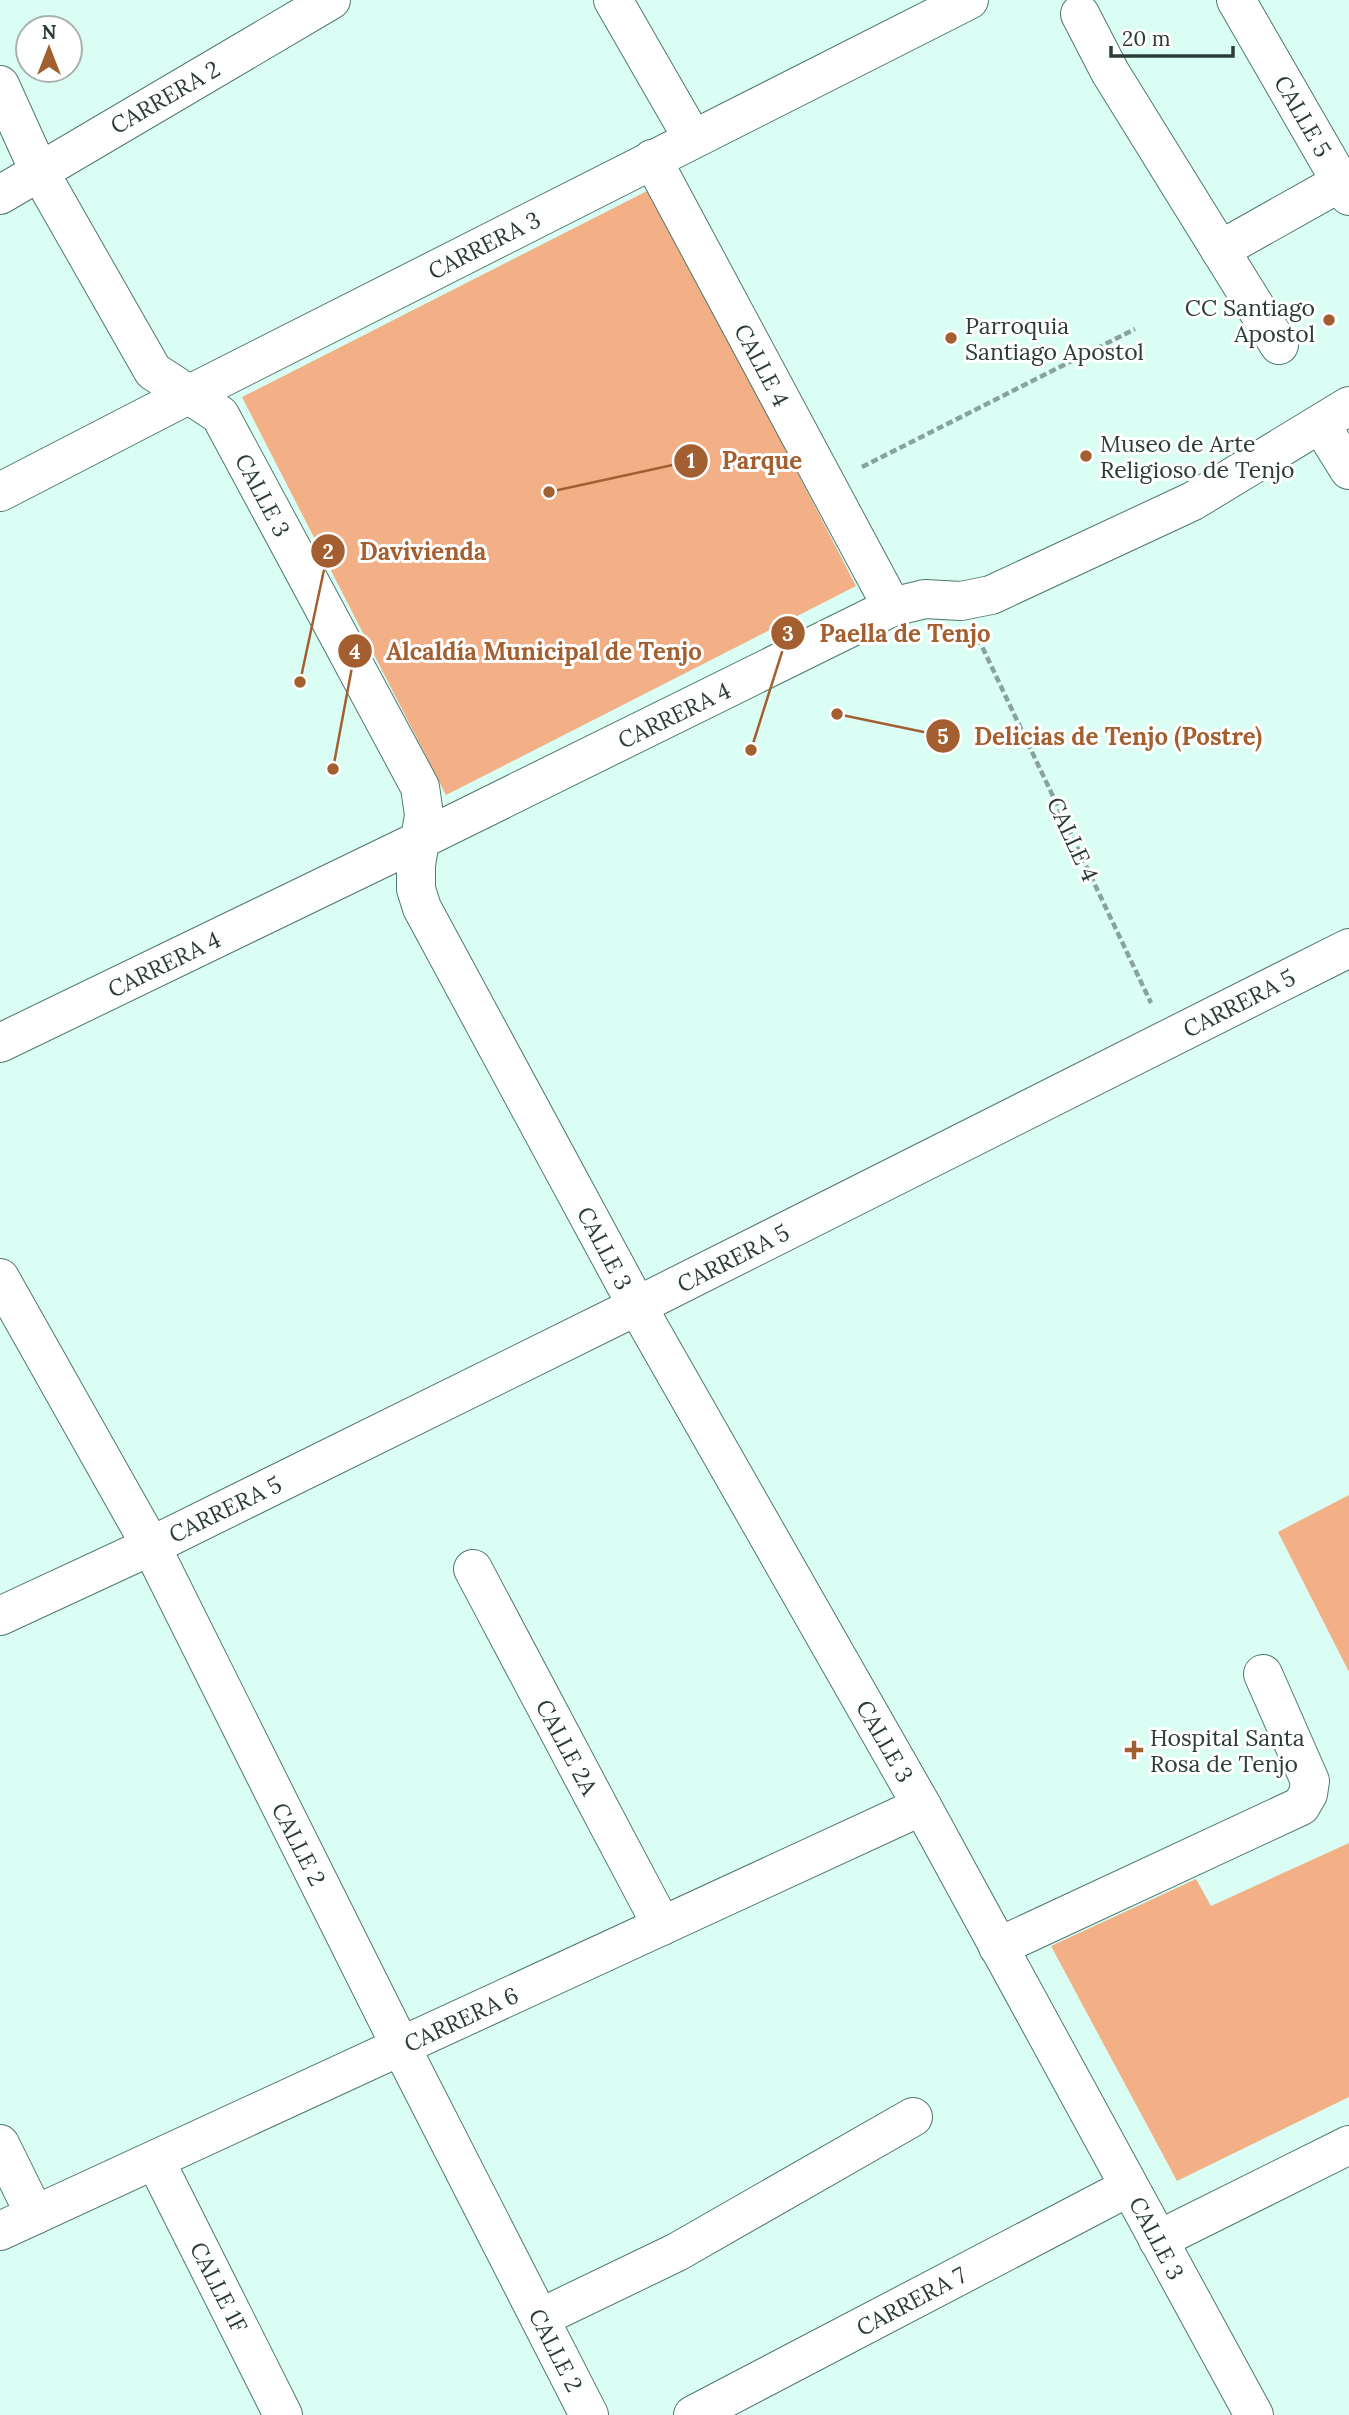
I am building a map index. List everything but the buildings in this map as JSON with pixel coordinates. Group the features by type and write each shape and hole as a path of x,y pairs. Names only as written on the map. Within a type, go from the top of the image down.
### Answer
{"street":[{"name":"CARRERA 2","path":"0,195 331,0"},
{"path":"613,0 693,139"},
{"name":"CARRERA 3","path":"0,492 968,0"},
{"name":"CALLE 5","path":"1236,0 1345,189"},
{"path":"1080,14 1110,72 1279,345"},
{"name":"CALLE 3","path":"0,86 40,172 153,372 220,415 420,787 424,815 416,889 422,908 637,1306 922,1806 1254,2415"},
{"name":"CALLE 4","path":"652,159 892,607"},
{"path":"1220,250 1345,189"},
{"path":"1335,415 1349,470"},
{"name":"CARRERA 4","path":"0,1043 892,607 925,599 961,601 991,595 1193,501 1335,415"},
{"name":"CARRERA 5","path":"0,1616 151,1546 637,1306 1349,948"},
{"name":"CALLE 2","path":"0,1278 151,1546 401,2047 589,2415"},
{"name":"CALLE 2A","path":"473,1569 662,1926"},
{"path":"998,1947 1301,1806 1308,1794 1310,1781 1263,1674"},
{"name":"CARRERA 6","path":"0,2231 922,1806"},
{"path":"540,2318 677,2252 913,2118"},
{"path":"0,2144 35,2216"},
{"path":"1158,2240 1349,2145"},
{"name":"CALLE 1F","path":"155,2160 283,2415"},
{"name":"CARRERA 7","path":"692,2415 1129,2187"}],"path":[{"path":"826,485 1135,329"},
{"name":"CALLE 4","path":"961,601 1168,1039"}],"shaded area":[{"path":"651,189 856,586 446,795 242,397"},
{"path":"1349,1495 1349,1672 1278,1532"},
{"path":"1349,1843 1349,2097 1177,2181 1051,1946 1196,1879 1211,1906"}],"place":[{"name":"CC Santiago Apostol","path":"1329,320"},
{"name":"Parroquia Santiago Apostol","path":"951,338"},
{"name":"Museo de Arte Religioso de Tenjo","path":"1086,456"},
{"name":"Parque","path":"549,492"},
{"name":"Davivienda","path":"300,682"},
{"name":"Delicias de Tenjo (Postre)","path":"837,714"},
{"name":"Paella de Tenjo","path":"751,750"},
{"name":"Alcaldía Municipal de Tenjo","path":"333,769"},
{"name":"Hospital Santa Rosa de Tenjo","path":"1134,1750"}]}
